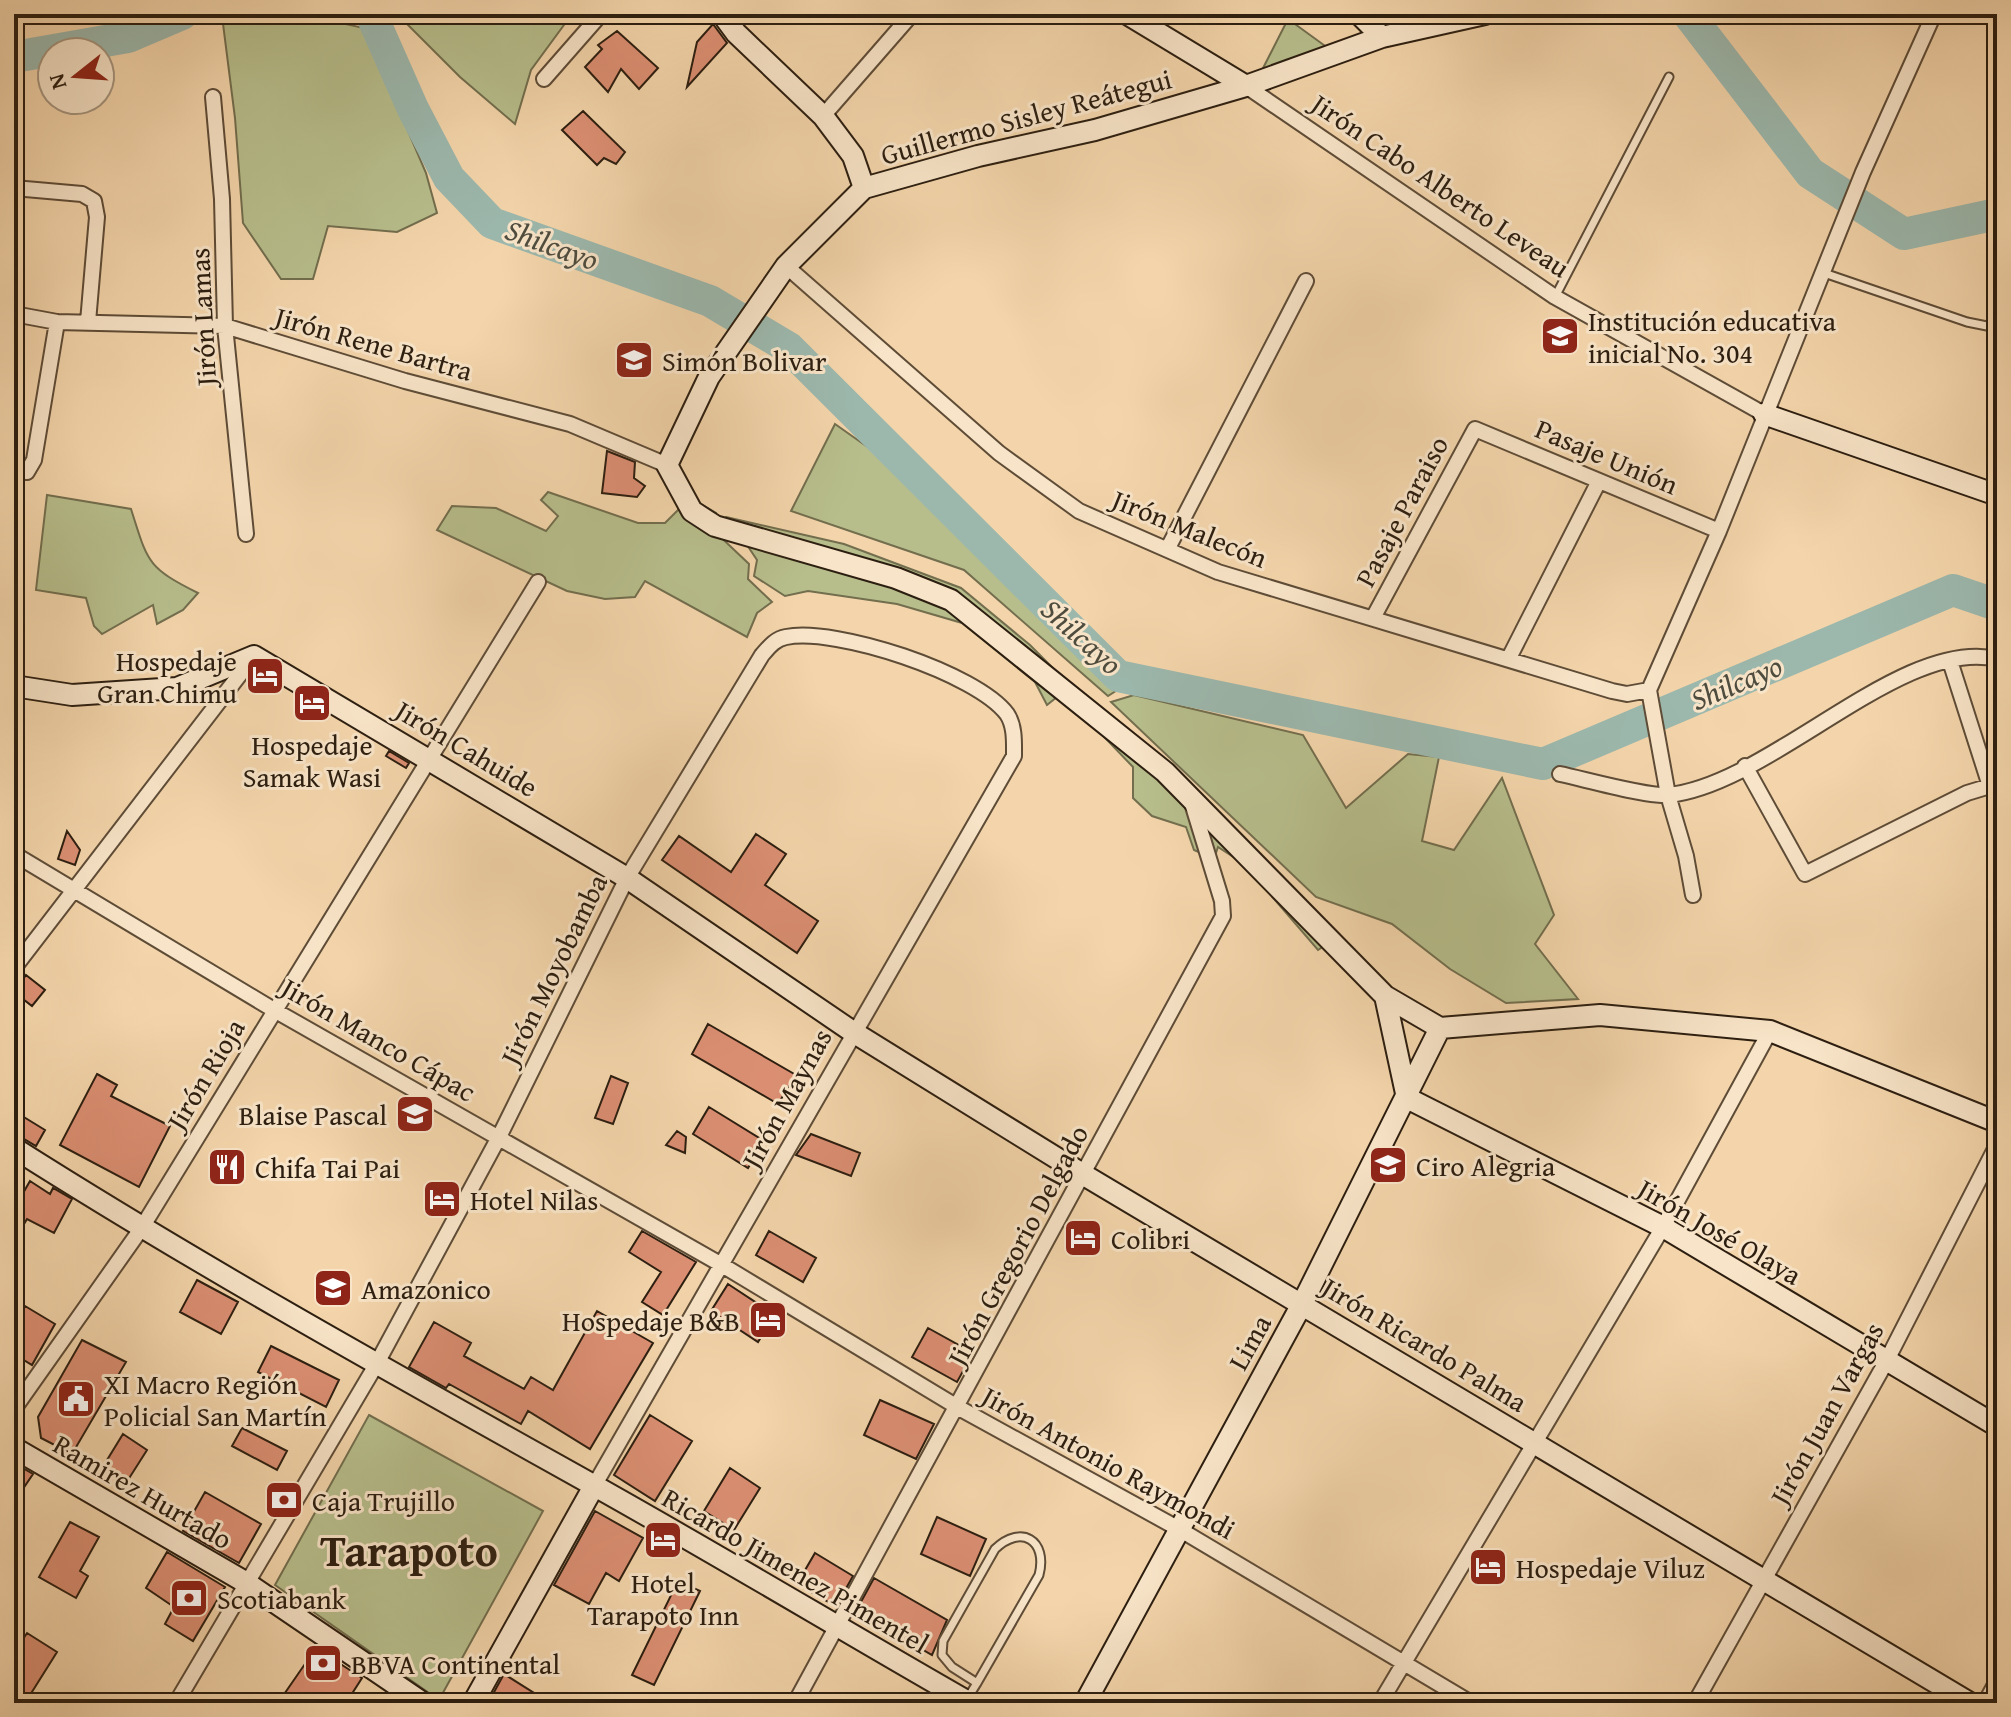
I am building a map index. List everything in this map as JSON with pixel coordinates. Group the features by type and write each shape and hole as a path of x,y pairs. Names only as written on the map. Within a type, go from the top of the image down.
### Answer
{"street":[{"path":"544,79 601,14"},
{"path":"722,14 747,43 823,116 853,156 864,188"},
{"path":"823,116 912,14"},
{"name":"Jirón Cabo Alberto Leveau","path":"1127,14 1246,86 1555,297 1764,414 1997,495"},
{"path":"1359,14 1382,37"},
{"name":"Guillermo Sisley Reátegui","path":"667,465 709,377 786,266 864,188 978,156 1095,130 1246,86 1382,37 1485,14"},
{"path":"1693,895 1667,787 1649,690 1719,531 1863,172 1934,14"},
{"name":"Jirón Lamas","path":"213,97 222,199 225,326 246,534"},
{"path":"14,188 82,194 94,201 97,217 88,322"},
{"name":"Jirón Malecón","path":"786,266 999,453 1079,511 1218,572 1612,691 1627,694 1649,690"},
{"path":"1168,548 1306,281"},
{"name":"Jirón Rene Bartra","path":"14,314 57,322 225,326 405,381 570,424 667,465"},
{"path":"20,472 34,460 57,322"},
{"name":"Pasaje Unión","path":"1475,429 1719,531"},
{"name":"Pasaje Paraiso","path":"1373,618 1475,429"},
{"path":"667,465 692,511 715,526 896,578 951,600 1165,772 1385,996 1440,1028 1600,1015 1770,1031 1997,1122"},
{"path":"1509,658 1599,481"},
{"name":"Jirón Rioja","path":"14,1409 141,1229 538,582"},
{"name":"Jirón Moyobamba","path":"176,1703 376,1365 499,1137 627,878 741,686 774,641 787,636 832,640 924,661 985,695 1007,715 1015,734"},
{"path":"14,686 72,695 177,688 254,656"},
{"path":"14,968 77,891 254,656"},
{"name":"Jirón Cahuide","path":"254,656 627,878 853,1032"},
{"path":"1560,774 1667,787 1718,779 1809,734 1889,681 1950,661 1987,656 1997,659"},
{"path":"1745,766 1805,874 1967,793 1990,786 1950,661"},
{"name":"Jirón Maynas","path":"594,1486 1014,756 1015,734"},
{"name":"Jirón Gregorio Delgado","path":"795,1703 959,1408 1223,916 1222,901 1191,799"},
{"name":"Jirón Manco Cápac","path":"14,854 274,1010 722,1265"},
{"path":"1385,996 1407,1098"},
{"name":"Lima","path":"1085,1703 1302,1304 1440,1028"},
{"path":"1380,1703 1663,1227 1770,1031"},
{"name":"Jirón Ricardo Palma","path":"853,1032 1084,1175 1970,1703"},
{"name":"Jirón José Olaya","path":"1407,1098 1663,1227 1997,1426"},
{"name":"Jirón Juan Vargas","path":"1695,1703 1887,1360 1997,1145"},
{"name":"Ricardo Jimenez Pimentel","path":"14,1148 141,1229 968,1702"},
{"name":"Jirón Antonio Raymondi","path":"722,1265 959,1408 1179,1529 1471,1703"},
{"name":"Ramirez Hurtado","path":"14,1448 245,1582 423,1703"},
{"path":"473,1703 594,1486"},
{"path":"1985,1703 1997,1681"}],"lane":[{"path":"1555,297 1669,77"},
{"path":"1824,273 1967,322 1997,328"},
{"path":"968,1702 1039,1575 1044,1557 1038,1544 1020,1536 1006,1538 995,1549 943,1641 942,1655 952,1667 977,1683"}],"green space":[{"path":"300,14 364,28 426,173 437,213 397,232 328,226 313,279 281,279 243,223 235,118 222,16"},
{"path":"397,14 572,14 531,70 515,124 460,77"},
{"path":"1288,19 1339,56 1257,80"},
{"path":"835,424 886,460 1041,616 1122,687 1108,696 964,570 791,511"},
{"path":"548,492 638,523 665,523 682,506 699,503 716,513 711,528 749,564 748,579 772,602 757,613 747,637 645,581 635,597 605,599 567,591 437,530 452,506 496,508 546,531 558,516 541,500"},
{"path":"47,495 131,509 151,561 168,576 198,593 183,610 157,624 153,605 102,634 94,626 86,598 36,590"},
{"path":"726,517 844,544 961,588 1030,645 1327,944 1318,950 1244,864 1218,847 1214,859 1194,850 1186,827 1152,816 1133,798 1133,767 1062,693 1047,705 1035,682 962,623 897,604 808,591 785,596 754,576 757,560 741,536 719,524"},
{"path":"1134,695 1303,735 1346,808 1408,754 1439,757 1422,841 1454,850 1502,778 1554,915 1535,944 1578,999 1506,1003 1450,969 1392,924 1316,897 1111,702"},
{"path":"369,1415 543,1511 439,1700 275,1585"}],"building":[{"path":"713,24 727,43 687,87 697,42"},
{"path":"617,31 658,68 639,89 621,69 608,92 585,67 602,49 598,45"},
{"path":"583,111 625,152 616,164 604,158 597,165 562,130"},
{"path":"607,451 635,462 634,478 645,486 637,497 602,493"},
{"path":"389,751 409,763 406,768 386,756"},
{"path":"67,831 80,850 75,865 58,859"},
{"path":"756,834 786,854 765,885 818,921 797,953 662,860 679,836 731,872"},
{"path":"26,975 45,990 32,1006 14,992"},
{"path":"708,1024 796,1075 778,1104 692,1054"},
{"path":"97,1074 117,1085 111,1096 170,1126 139,1187 60,1145"},
{"path":"611,1076 628,1083 613,1124 595,1118"},
{"path":"709,1107 764,1141 748,1168 693,1134"},
{"path":"14,1111 45,1130 36,1146 14,1133"},
{"path":"677,1131 686,1137 685,1153 666,1145"},
{"path":"811,1134 860,1153 851,1176 796,1155"},
{"path":"30,1181 50,1194 53,1188 72,1199 54,1233 27,1219 14,1241 14,1209"},
{"path":"642,1231 696,1262 663,1315 642,1302 661,1272 629,1252"},
{"path":"769,1231 816,1258 803,1282 756,1255"},
{"path":"197,1280 238,1302 221,1334 180,1312"},
{"path":"728,1284 775,1315 758,1342 711,1311"},
{"path":"25,1306 55,1324 32,1365 14,1354 14,1324"},
{"path":"597,1311 653,1343 590,1449 528,1411 521,1424 449,1384 446,1388 409,1367 434,1322 471,1343 464,1356 524,1389 531,1377 553,1390"},
{"path":"928,1328 973,1353 957,1382 912,1357"},
{"path":"82,1340 126,1362 72,1454 41,1438 38,1417"},
{"path":"271,1346 339,1380 326,1407 258,1372"},
{"path":"880,1400 934,1424 916,1459 864,1435"},
{"path":"650,1415 692,1441 655,1501 614,1475"},
{"path":"242,1428 287,1451 277,1470 232,1446"},
{"path":"123,1434 147,1450 128,1480 104,1465"},
{"path":"14,1463 33,1474 14,1502"},
{"path":"730,1468 760,1488 734,1530 704,1511"},
{"path":"205,1492 261,1524 239,1563 183,1531"},
{"path":"595,1511 643,1538 619,1581 606,1573 589,1604 554,1585"},
{"path":"937,1517 986,1539 970,1576 921,1554"},
{"path":"70,1522 99,1537 80,1571 88,1576 76,1598 39,1577"},
{"name":"Scotiabank","path":"167,1552 225,1587 193,1641 165,1624 174,1607 146,1588"},
{"path":"815,1553 853,1576 839,1601 833,1598 830,1603 797,1584"},
{"path":"874,1578 947,1620 932,1655 856,1611"},
{"path":"678,1581 700,1591 654,1685 632,1675"},
{"path":"27,1633 57,1652 25,1703 14,1703 14,1653"},
{"name":"BBVA Continental","path":"316,1648 362,1678 346,1703 278,1703"},
{"path":"504,1674 550,1703 488,1703"}],"waterway":[{"name":"Shilcayo","path":"14,57 128,37 182,14"},
{"name":"Shilcayo","path":"371,14 413,109 449,178 492,223 710,301 789,348 1118,676 1543,764 1953,590 1997,605"},
{"path":"1688,14 1810,173 1904,234 1997,214"}],"place":[{"name":"Institución educativa inicial No. 304","path":"1560,336"},
{"name":"Simón Bolivar","path":"634,360"},
{"name":"Hospedaje Gran Chimu","path":"265,676"},
{"name":"Hospedaje Samak Wasi","path":"312,703"},
{"name":"Blaise Pascal","path":"415,1114"},
{"name":"Ciro Alegria","path":"1388,1165"},
{"name":"Chifa Tai Pai","path":"227,1167"},
{"name":"Hotel Nilas","path":"442,1199"},
{"name":"Colibri","path":"1083,1238"},
{"name":"Amazonico","path":"333,1288"},
{"name":"Hospedaje B&B","path":"768,1320"},
{"name":"XI Macro Región Policial San Martín","path":"76,1399"},
{"name":"Caja Trujillo","path":"284,1500"},
{"name":"Hotel Tarapoto Inn","path":"663,1540"},
{"name":"Hospedaje Viluz","path":"1488,1567"},
{"name":"Scotiabank","path":"189,1598"},
{"name":"BBVA Continental","path":"323,1663"}],"district":[{"name":"Tarapoto","path":"409,1550"}]}
